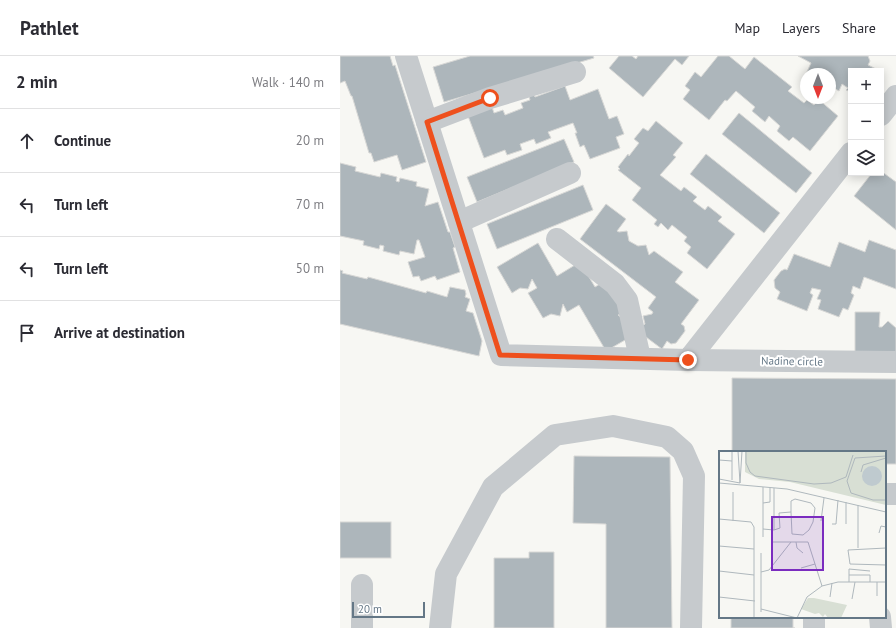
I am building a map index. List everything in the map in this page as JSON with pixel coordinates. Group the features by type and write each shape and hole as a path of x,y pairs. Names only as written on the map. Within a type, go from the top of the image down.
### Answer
{"street":[{"path":"406,56 459,222 570,172"},
{"path":"427,122 490,98 575,72"},
{"path":"884,111 896,96"},
{"path":"688,360 848,157"},
{"name":"Nadine circle","path":"459,222 500,355 688,360 895,362"},
{"path":"557,239 615,284 627,300 640,358"},
{"path":"440,628 446,574 493,487 555,435 613,426 667,437 683,451 694,476 691,628"},
{"path":"362,585 362,628"},
{"path":"880,618 881,628"}],"building":[{"path":"340,56 390,56 393,66 395,65 426,162 402,170 397,155 374,162 371,153 369,153 352,96 345,81 340,83"},
{"path":"470,56 593,56 594,58 444,102 433,67"},
{"path":"619,56 632,56 636,59 638,56 689,56 682,65 675,59 643,97 609,68"},
{"path":"718,56 729,56 745,69 754,57 792,87 788,91 800,100 800,104 824,104 838,116 810,151 793,137 789,141 777,131 780,126 769,116 765,122 752,111 755,107 736,91 727,101 725,100 709,120 683,99 690,90 685,86 695,72 701,77"},
{"path":"798,56 868,56 870,61 868,65 874,68 848,68 848,88 842,84 839,91 836,89 836,68 809,68 811,63"},
{"path":"565,86 570,100 598,89 609,119 617,116 624,134 616,137 620,148 590,159 584,145 580,147 573,123 548,132 551,138 536,144 534,139 520,144 522,150 507,155 505,150 484,158 468,116 492,107 494,113 503,110 505,115 523,108 521,103 530,100 529,96 533,94 535,97"},
{"path":"739,113 812,173 796,193 722,134"},
{"path":"656,121 683,143 673,155 676,157 660,175 681,191 684,187 697,197 693,201 705,210 708,206 722,217 718,221 735,234 707,269 687,253 691,247 684,241 687,237 672,225 668,230 661,223 658,227 654,224 657,220 632,200 641,188 618,170 620,169 618,167 628,154 629,156 639,143 634,139 643,128 648,131"},
{"path":"564,139 574,162 477,202 467,177"},
{"path":"706,154 780,213 764,233 690,174"},
{"path":"340,163 356,167 355,171 380,177 381,173 397,177 396,181 399,182 400,178 417,182 416,186 429,189 425,206 438,202 448,232 450,232 455,247 453,248 460,272 437,280 435,276 421,281 419,276 413,277 408,262 425,257 419,240 417,240 414,254 400,251 399,255 383,251 384,246 380,245 379,249 363,245 364,241 340,236"},
{"path":"884,173 896,182 896,230 854,196 870,176 884,176"},
{"path":"583,185 593,210 497,249 487,224"},
{"path":"606,204 626,219 617,231 627,231 629,241 638,246 646,245 649,255 654,251 683,272 675,282 699,300 681,324 684,326 685,331 676,343 671,344 667,341 662,349 638,331 645,324 643,316 652,314 653,312 648,308 656,297 580,239"},
{"path":"869,240 896,250 896,289 864,277 860,289 853,286 851,293 854,295 848,310 843,308 839,317 818,309 821,300 817,299 821,290 812,288 810,293 813,295 807,311 777,299 780,292 775,288 774,280 781,271 785,269 787,270 794,254 830,267 839,242 865,252"},
{"path":"538,243 557,276 580,262 595,287 605,281 624,312 618,315 628,320 632,336 606,351 579,305 567,312 563,304 560,316 551,314 543,318 528,293 537,288 532,279 528,289 520,288 512,293 497,267"},
{"path":"340,270 343,271 342,273 367,279 368,277 426,293 427,291 447,297 450,287 465,290 465,297 470,299 466,311 473,313 482,341 479,356 340,324"},
{"path":"855,312 880,312 879,327 882,327 888,321 896,328 896,356 855,356"},
{"path":"732,378 896,379 896,464 886,464 886,451 732,451"},
{"path":"574,456 670,457 672,628 606,628 606,524 573,523"},
{"path":"340,522 391,522 391,558 340,558"},
{"path":"529,552 554,552 554,628 494,628 494,558 529,558"},
{"path":"731,618 793,618 793,628 731,628"}],"route":[{"path":"490,98 427,122 500,355 688,360"}]}
